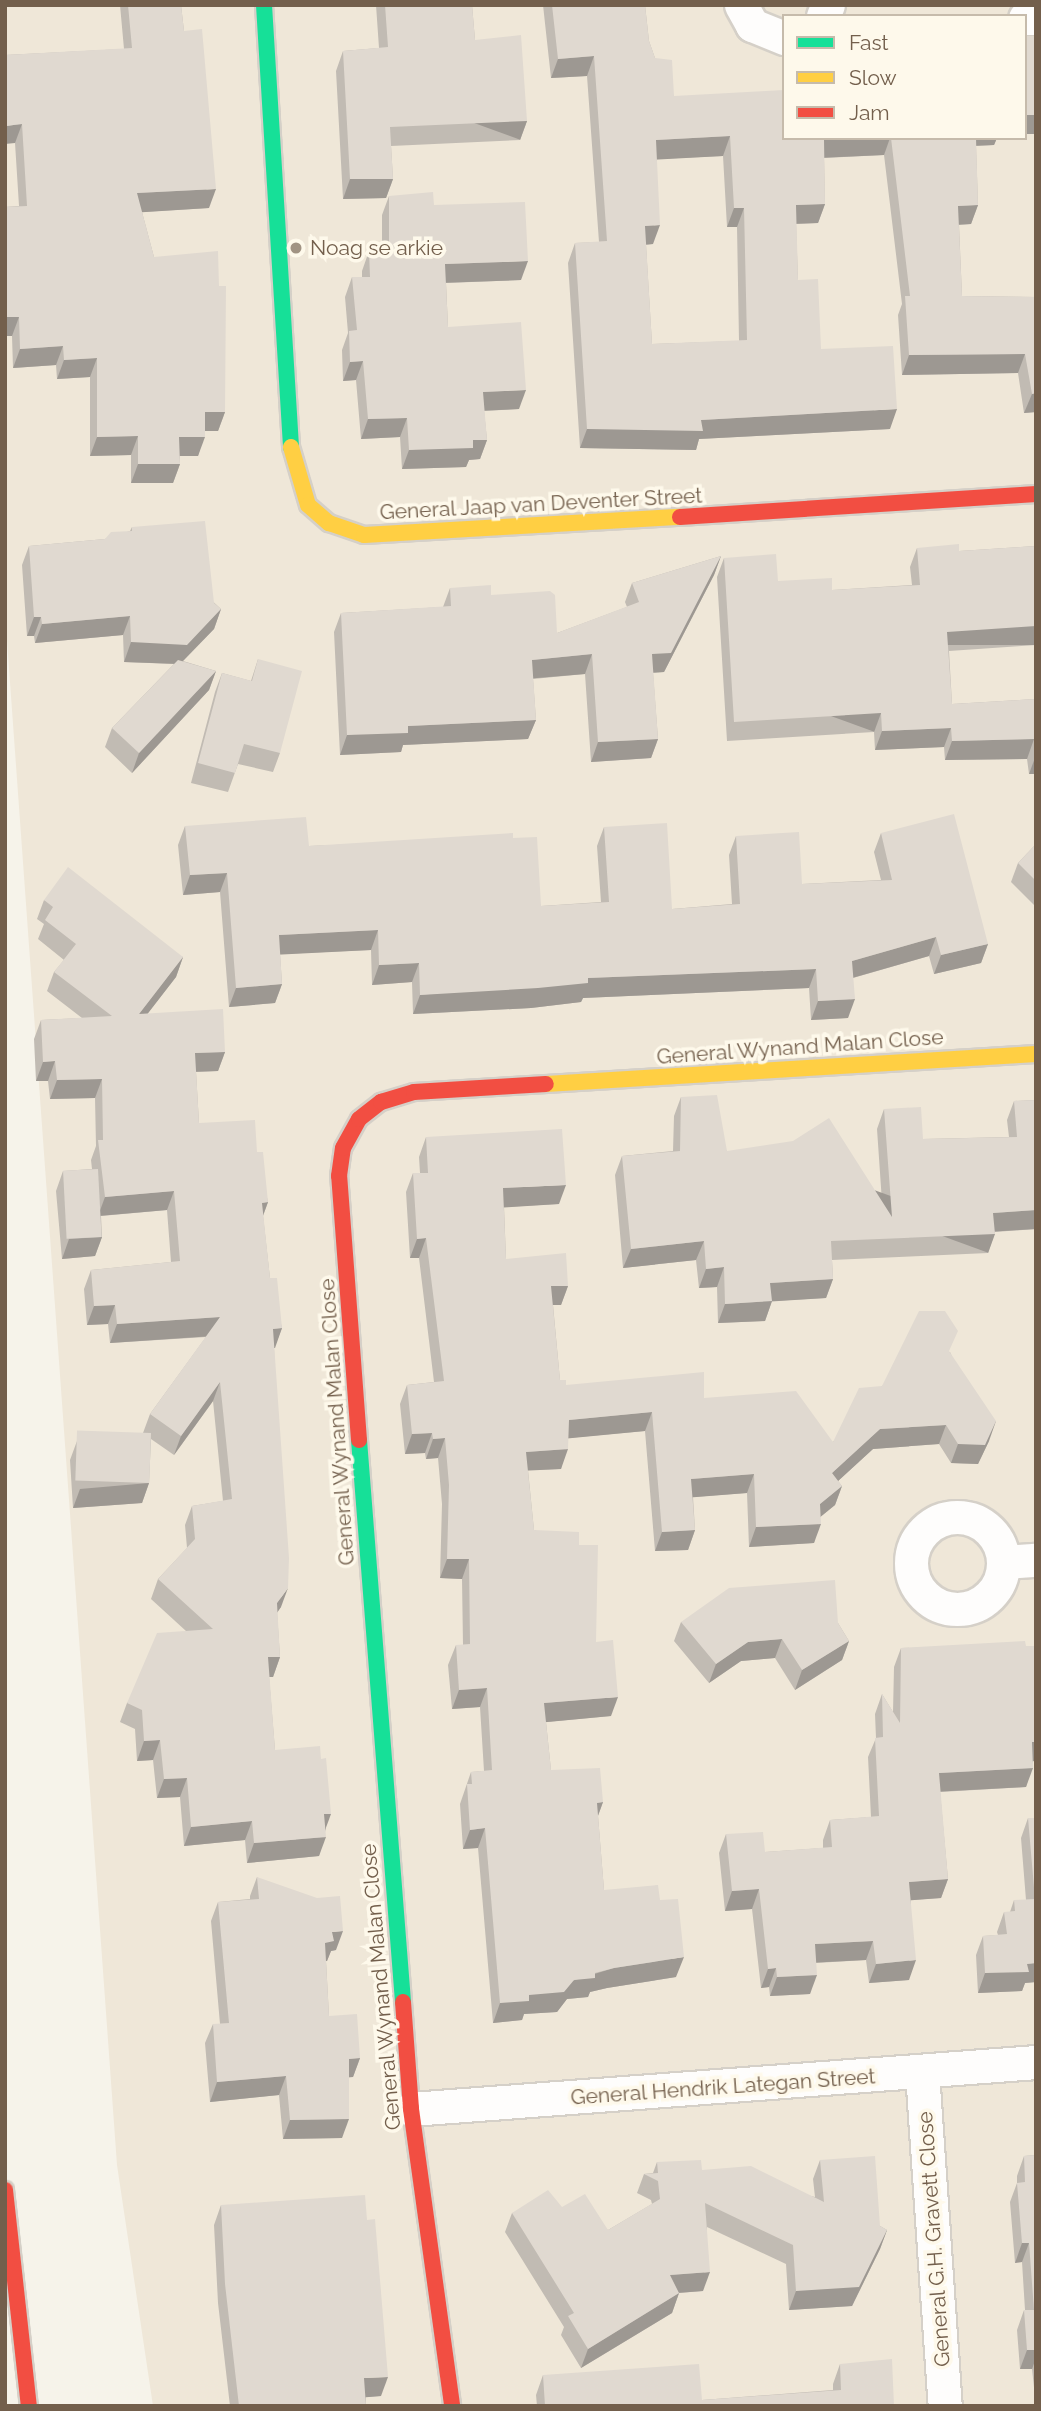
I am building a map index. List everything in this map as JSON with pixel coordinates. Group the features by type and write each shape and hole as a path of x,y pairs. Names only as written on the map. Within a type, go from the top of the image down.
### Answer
{"street":[{"name":"General Jaap van Deventer Street","path":"264,5 292,462 308,505 329,523 353,533 388,535 1036,494"},
{"path":"741,5 752,25 782,37"},
{"name":"General Wynand Malan Close","path":"452,2406 411,2109 339,1176 344,1148 359,1119 381,1102 414,1092 1036,1054"},
{"name":"General Hendrik Lategan Street","path":"411,2109 1036,2062"},
{"name":"General G.H. Gravett Close","path":"922,2072 945,2406"},
{"path":"5,2190 29,2406"}],"shaded area":[{"path":"5,5 1036,5 1036,2406 153,2406 117,2165 5,613"}],"building":[{"path":"128,5 181,5 184,31 202,29 216,189 137,193 154,257 218,251 219,286 226,286 225,412 205,412 205,437 179,437 180,464 138,464 138,436 97,437 97,358 64,360 63,346 20,349 19,317 7,317 5,207 27,206 22,124 5,126 5,55 132,48"},
{"path":"385,5 472,5 475,40 521,35 527,121 390,127 393,179 350,179 343,51 388,47"},
{"path":"552,5 645,5 649,41 655,58 672,60 674,96 782,90 782,140 824,140 825,204 796,205 798,280 818,279 821,349 893,346 897,409 701,420 703,431 587,429 575,243 607,241 594,56 558,59","holes":["730,136 734,208 744,208 747,340 652,344 645,226 660,225 656,140"]},
{"path":"1027,36 1036,36 1036,115 1027,115"},
{"path":"891,140 976,140 978,205 958,206 962,296 1036,297 1036,393 1032,394 1025,354 909,355 905,296 910,296"},
{"path":"433,192 434,205 525,202 528,261 445,264 448,327 521,322 526,390 483,392 487,440 473,440 473,448 409,450 407,418 368,419 363,361 350,362 349,331 357,330 352,277 370,277 369,251 389,251 389,196"},
{"path":"205,521 214,603 221,609 187,645 131,642 130,616 42,624 41,617 34,617 29,546 105,539 111,532 132,531 132,527"},
{"path":"959,544 959,551 1036,546 1036,626 947,632 952,704 1036,699 1036,752 1034,739 952,741 951,728 882,731 881,713 734,722 724,558 776,554 778,581 832,578 832,590 920,585 917,548"},
{"path":"721,556 671,653 652,654 658,739 598,742 592,654 532,660 536,720 408,726 408,733 347,735 341,613 451,606 450,588 491,585 491,595 550,591 555,595 557,633 639,602 632,583"},
{"path":"258,659 302,671 280,753 244,744 235,773 198,763 222,673 252,681"},
{"path":"178,660 216,671 139,753 112,728"},
{"path":"954,814 988,944 941,955 936,937 852,961 855,999 818,1001 816,969 588,978 588,983 420,995 419,963 379,965 378,930 279,935 282,984 236,988 227,873 190,875 185,826 306,817 309,846 513,833 513,838 537,837 541,906 609,902 604,827 667,823 672,909 740,904 736,836 799,832 802,884 892,880 881,833"},
{"path":"1036,844 1036,881 1018,863"},
{"path":"68,867 183,957 139,1014 223,1009 225,1052 195,1053 199,1123 255,1120 257,1152 263,1152 268,1202 262,1203 270,1278 277,1278 282,1328 273,1329 289,1558 288,1588 277,1603 280,1657 268,1657 275,1750 320,1746 321,1759 326,1758 331,1814 324,1814 326,1837 254,1843 252,1821 191,1827 187,1778 164,1779 160,1740 144,1741 142,1710 127,1703 157,1633 213,1629 158,1579 195,1539 192,1506 232,1499 220,1382 181,1436 150,1414 220,1317 117,1324 115,1305 94,1306 91,1270 180,1261 174,1191 105,1197 98,1140 103,1140 102,1079 57,1080 55,1061 43,1062 41,1020 112,1016 54,972 76,944 45,920 53,907 44,900"},
{"path":"717,1095 727,1151 793,1141 829,1118 892,1217 884,1109 921,1107 923,1139 1017,1137 1014,1101 1036,1100 1036,1210 993,1213 995,1234 831,1241 833,1279 770,1283 772,1301 725,1304 724,1267 706,1269 704,1241 631,1249 622,1156 680,1151 681,1097"},
{"path":"562,1129 566,1185 503,1188 506,1259 566,1253 568,1286 551,1286 560,1380 566,1380 566,1385 704,1372 704,1398 796,1391 833,1442 859,1388 882,1386 919,1311 945,1311 958,1331 949,1351 996,1421 985,1445 958,1444 946,1425 880,1429 832,1473 842,1486 820,1504 821,1524 756,1527 754,1474 691,1479 695,1530 662,1532 652,1412 569,1420 568,1449 526,1452 534,1530 579,1532 579,1545 598,1545 596,1642 613,1640 618,1697 544,1703 551,1770 600,1768 603,1802 597,1803 604,1890 658,1885 660,1900 678,1899 684,1957 614,1968 595,1973 595,1978 574,1980 564,1992 529,1995 529,2001 500,2003 485,1828 470,1830 467,1784 472,1784 471,1772 492,1770 487,1688 459,1690 456,1645 470,1644 469,1559 447,1559 449,1485 445,1438 433,1439 432,1433 412,1434 407,1385 444,1381 426,1238 417,1239 413,1173 428,1173 426,1137"},
{"path":"98,1169 102,1237 67,1239 63,1171"},
{"path":"77,1430 151,1433 149,1483 75,1480"},
{"path":"835,1580 838,1623 849,1641 802,1670 782,1639 748,1642 716,1664 681,1622 729,1588"},
{"path":"1025,1641 1026,1646 1036,1646 1036,1742 1032,1742 1033,1768 939,1773 948,1879 909,1882 916,1960 876,1964 873,1941 815,1944 817,1975 777,1977 776,1968 768,1969 759,1889 732,1891 726,1834 763,1832 765,1852 832,1847 830,1820 879,1816 875,1738 883,1737 882,1694 900,1723 901,1648"},
{"path":"1028,1818 1036,1818 1036,1963 1027,1964 1029,1972 985,1973 983,1936 1007,1934 1004,1912 1015,1911 1014,1900 1035,1899"},
{"path":"257,1877 317,1898 340,1896 343,1931 332,1932 334,1941 325,1943 329,2016 357,2014 360,2058 349,2059 349,2119 290,2120 286,2076 217,2082 213,2024 229,2023 218,1902 259,1899"},
{"path":"1036,2155 1036,2350 1027,2350 1024,2310 1034,2310 1029,2243 1022,2243 1017,2183 1025,2182 1024,2156"},
{"path":"875,2156 880,2226 887,2230 859,2287 796,2291 793,2245 705,2203 710,2272 670,2275 679,2293 588,2349 568,2316 574,2313 512,2213 548,2190 562,2207 585,2194 608,2230 660,2199 658,2181 644,2174 658,2173 657,2162 701,2160 702,2170 751,2166 824,2202 820,2160"},
{"path":"365,2195 367,2220 375,2219 388,2377 364,2378 366,2406 239,2406 225,2284 221,2205"},
{"path":"892,2359 894,2406 545,2406 543,2375 699,2364 702,2400 841,2390 840,2364"}],"traffic: fast":[{"path":"264,5 291,447"},
{"path":"359,1440 403,2002"}],"traffic: slow":[{"path":"291,447 308,505 329,523 364,535 680,517"},
{"path":"546,1084 1036,1054"}],"traffic: jam":[{"path":"680,517 1036,494"},
{"path":"359,1440 339,1176 343,1148 359,1119 381,1102 414,1092 546,1084"},
{"path":"403,2002 411,2109 452,2406"},
{"path":"5,2190 29,2406"}],"place":[{"name":"Noag se arkie","path":"296,248"}]}
